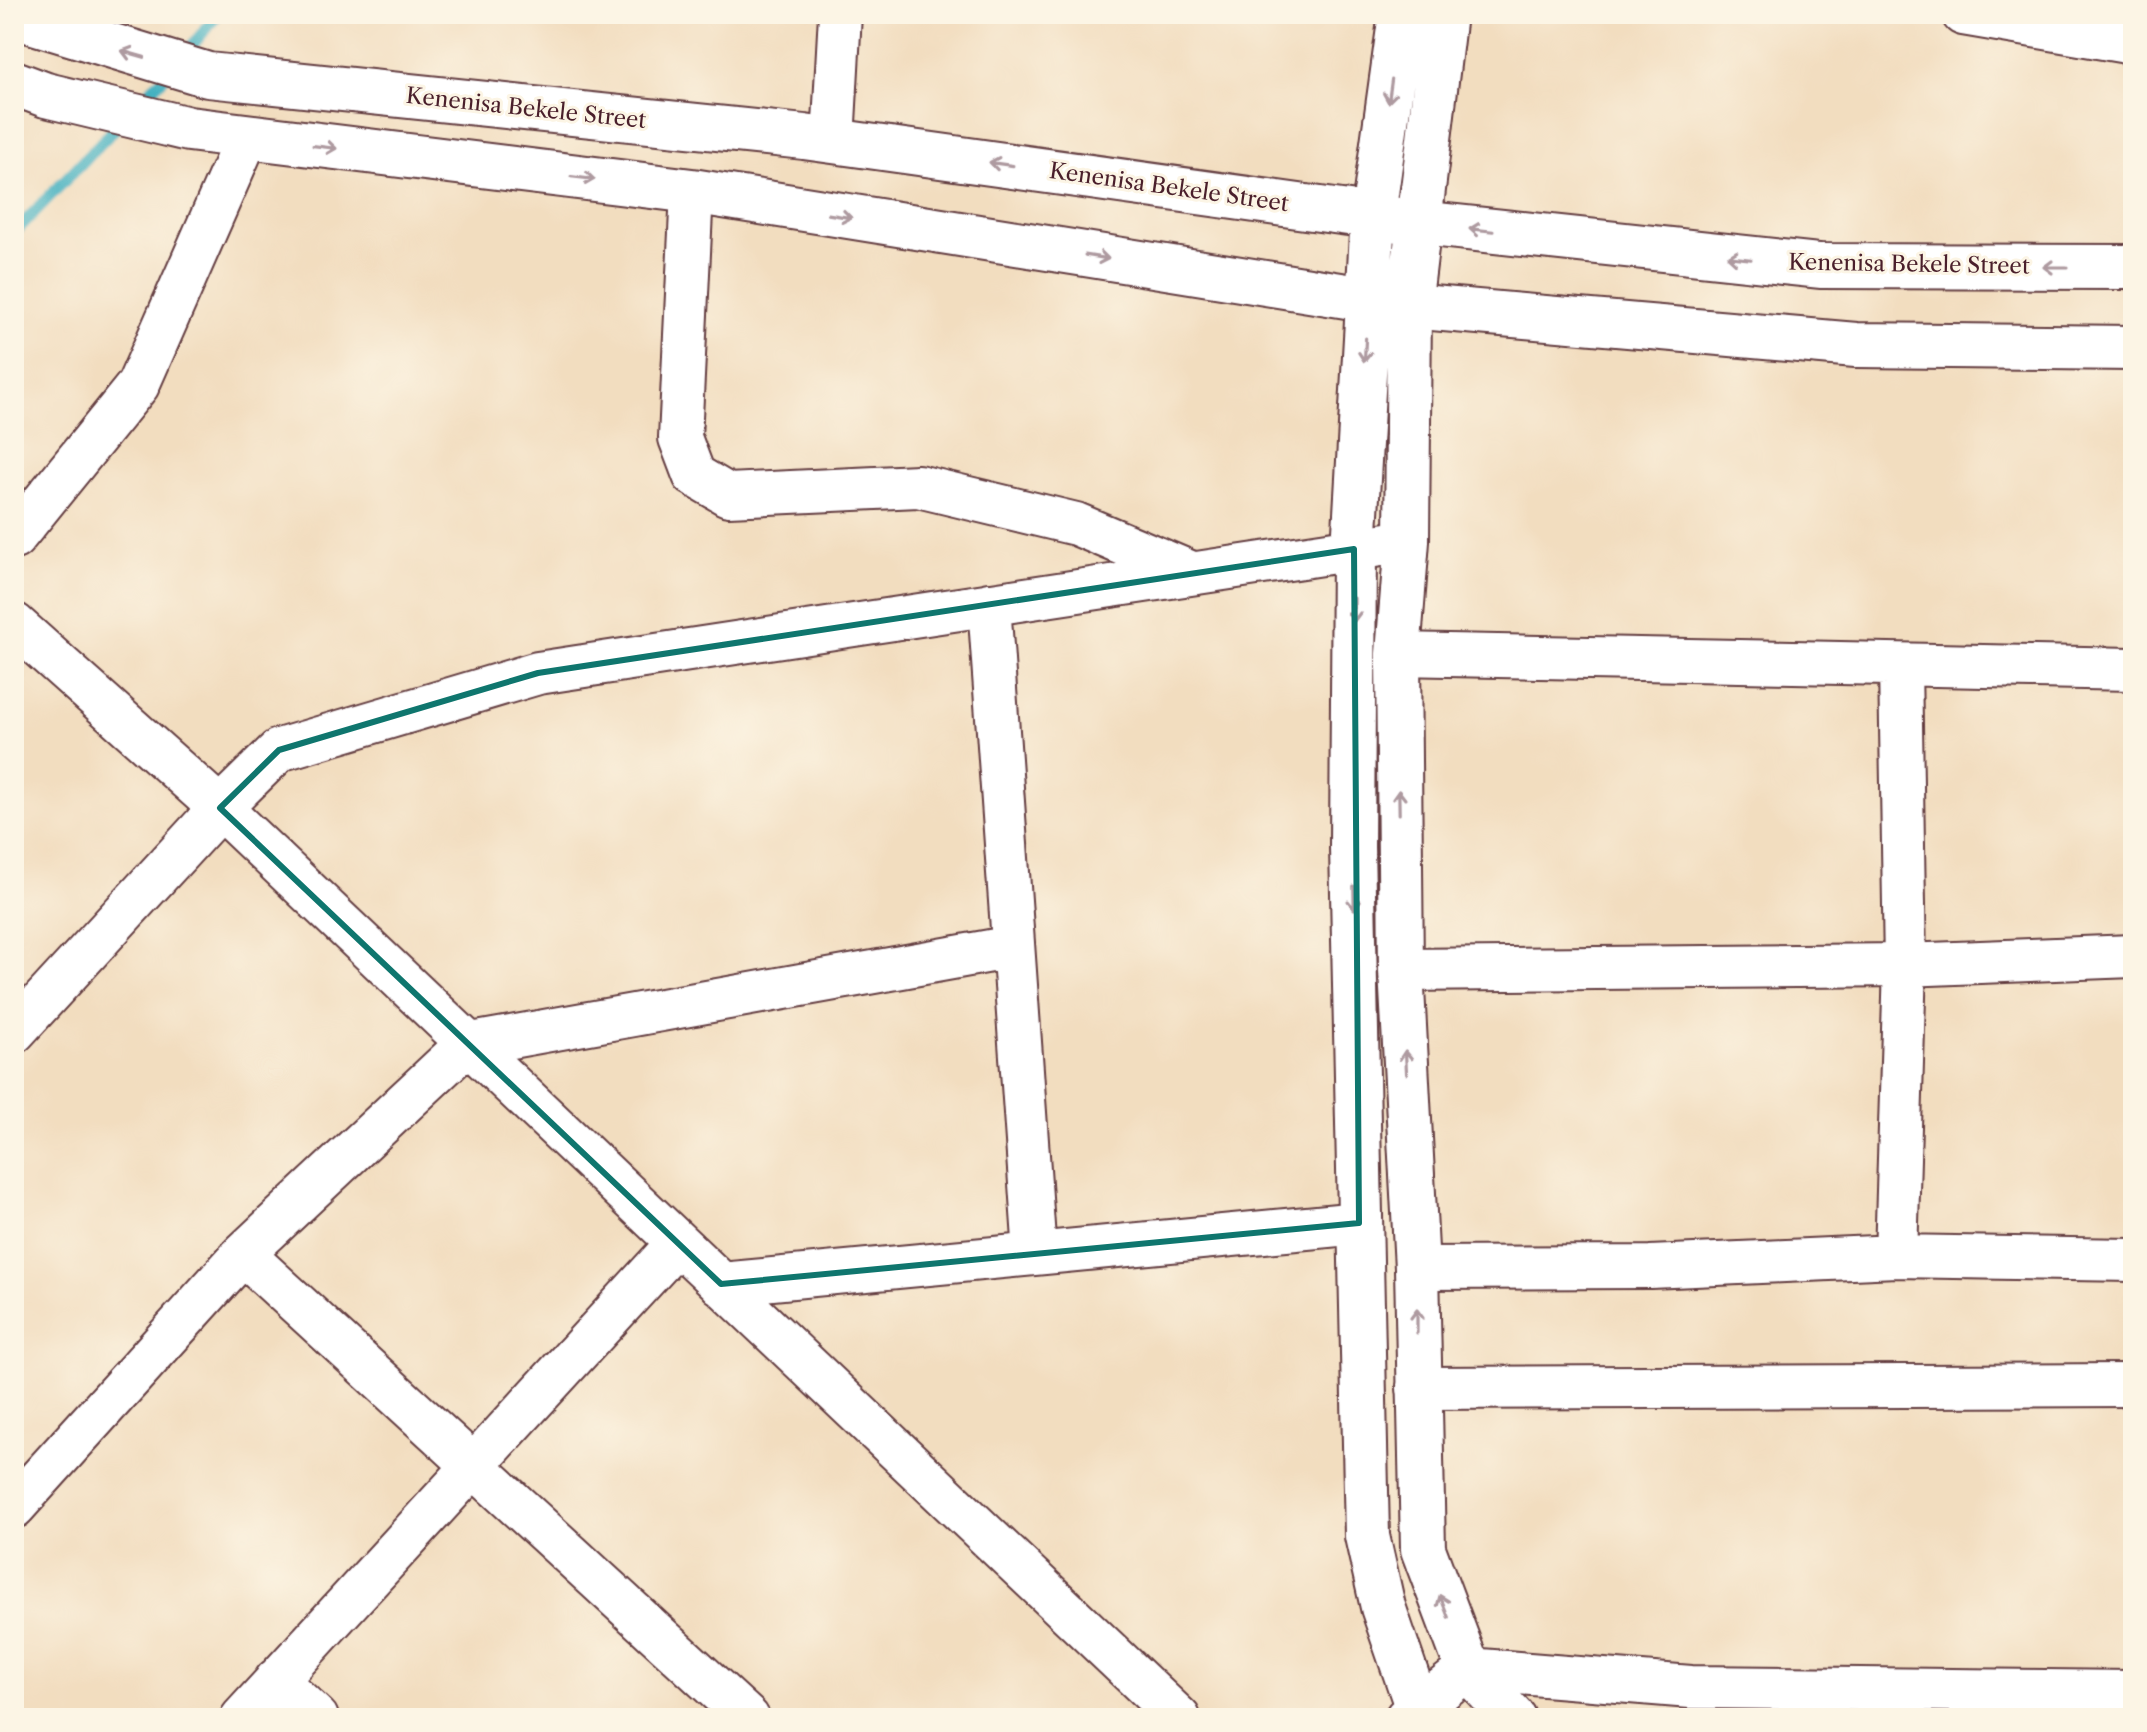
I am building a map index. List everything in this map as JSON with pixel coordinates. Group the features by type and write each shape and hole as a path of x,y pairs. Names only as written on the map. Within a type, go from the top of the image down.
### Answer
{"main road":[{"path":"1401,14 1373,215 1388,303 1407,541 1398,654 1401,970 1417,1268 1423,1549 1468,1669 1513,1718"},
{"path":"1417,1716 1383,1607 1367,1536 1352,847 1354,549 1388,303 1420,223 1444,14"},
{"name":"Kenenisa Bekele Street","path":"14,16 208,75 833,141 1420,223 1820,266 2133,267"},
{"path":"30,89 189,129 692,191 1388,303 1856,345 2133,348"}],"street":[{"path":"833,141 840,14"},
{"path":"1963,14 2133,43"},
{"path":"14,538 138,385 247,137"},
{"path":"692,191 680,438 694,475 728,495 918,486 1076,524 1193,573"},
{"path":"14,1032 220,808 279,750 538,673 1407,541"},
{"path":"989,604 1035,1254"},
{"path":"14,624 220,808 466,1045 1179,1718"},
{"path":"1398,654 2133,669"},
{"path":"1896,1256 1905,965 1900,665"},
{"path":"14,1507 243,1254 466,1045 1013,947"},
{"path":"1401,970 1905,965 2133,956"},
{"path":"721,1284 1359,1223"},
{"path":"242,1718 678,1243"},
{"path":"243,1254 748,1718"},
{"path":"1417,1268 1650,1267 1896,1256 2133,1260"},
{"path":"1418,1388 2133,1385"},
{"path":"1417,1716 1468,1669 1691,1687 2133,1692"},
{"path":"276,1680 317,1718"}],"highlighted area":[{"path":"1354,549 1359,1223 721,1284 220,808 279,750 538,673"}],"waterway":[{"path":"182,58 218,14"},
{"path":"135,107 170,71"},
{"path":"14,233 120,123"}]}
